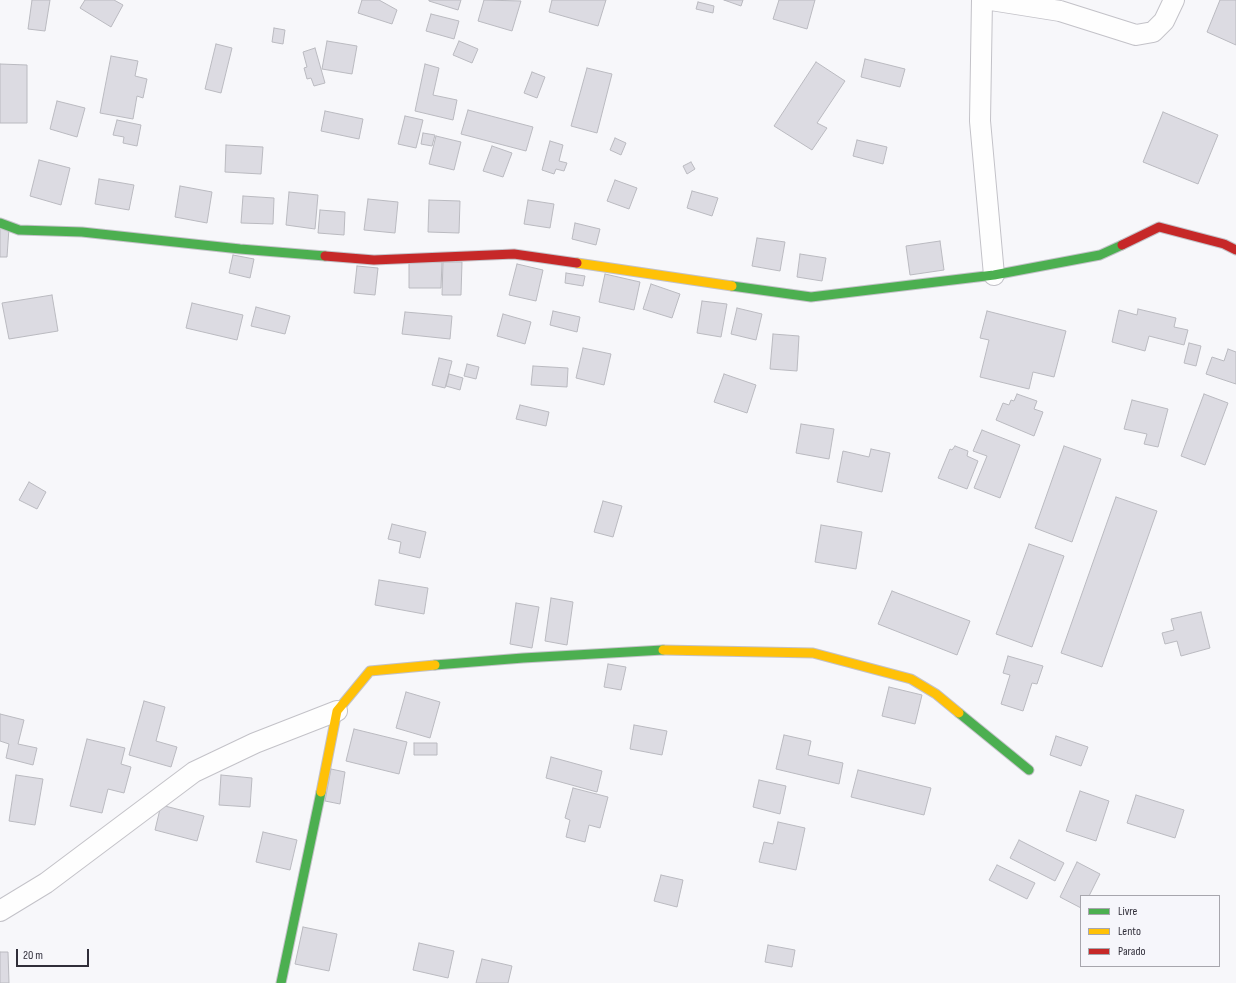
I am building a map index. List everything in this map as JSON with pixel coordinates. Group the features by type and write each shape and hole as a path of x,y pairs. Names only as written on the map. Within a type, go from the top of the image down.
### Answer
{"street":[{"path":"982,0 980,121 994,275"},
{"path":"991,0 1060,11 1136,34 1152,32 1164,21 1174,0"},
{"path":"0,223 19,230 82,232 240,249 374,260 514,254 811,297 994,275 1100,255 1159,227 1224,244 1236,250"},
{"path":"0,911 46,883 194,772 255,743 337,710 370,671 523,658 657,650 813,653 911,679 936,694 1029,770"},
{"path":"280,983 291,941 337,710"}],"building":[{"path":"32,0 50,0 45,31 28,29"},
{"path":"85,0 114,0 123,5 111,27 80,8"},
{"path":"362,0 379,0 397,10 392,24 358,13"},
{"path":"429,0 461,0 458,10"},
{"path":"484,0 521,1 512,31 478,21"},
{"path":"552,0 606,0 598,26 549,12"},
{"path":"724,0 743,0 741,6"},
{"path":"779,0 815,0 807,29 773,19"},
{"path":"1220,0 1236,0 1236,45 1207,32"},
{"path":"698,2 714,6 713,13 696,9"},
{"path":"431,14 459,21 454,39 426,31"},
{"path":"274,28 285,30 283,44 272,42"},
{"path":"327,41 357,46 352,74 322,69"},
{"path":"459,41 478,49 472,63 453,55"},
{"path":"216,44 232,48 221,93 205,89"},
{"path":"315,48 325,83 314,86 311,78 307,79 304,68 307,67 303,52"},
{"path":"111,56 138,61 135,76 147,79 143,98 137,96 133,119 100,113"},
{"path":"865,59 905,69 900,87 861,77"},
{"path":"816,62 845,81 817,123 827,128 812,150 774,126"},
{"path":"0,64 27,65 27,123 0,123"},
{"path":"425,64 439,68 433,95 457,100 453,120 415,111"},
{"path":"587,68 612,74 597,133 571,126"},
{"path":"532,72 545,77 537,98 524,93"},
{"path":"57,101 85,108 77,137 50,129"},
{"path":"468,110 533,127 526,151 461,134"},
{"path":"325,111 363,119 359,139 321,131"},
{"path":"1163,112 1218,135 1198,184 1143,162"},
{"path":"405,116 423,120 416,148 398,144"},
{"path":"117,120 141,125 137,146 123,143 124,137 113,135"},
{"path":"423,133 435,135 432,146 421,144"},
{"path":"436,136 461,142 454,170 429,164"},
{"path":"615,138 626,143 621,155 610,150"},
{"path":"857,140 887,147 883,164 853,156"},
{"path":"550,141 563,145 559,161 567,163 564,171 556,169 554,174 542,170"},
{"path":"226,145 263,147 261,174 225,172"},
{"path":"492,146 512,153 503,177 483,171"},
{"path":"39,160 70,168 61,205 30,196"},
{"path":"691,162 695,169 687,174 683,166"},
{"path":"99,179 134,185 129,210 95,204"},
{"path":"615,180 637,188 629,209 607,201"},
{"path":"180,186 212,192 207,223 175,217"},
{"path":"692,191 718,198 712,216 687,208"},
{"path":"289,192 318,195 315,229 286,225"},
{"path":"243,196 274,198 273,224 241,223"},
{"path":"368,199 398,202 395,233 364,230"},
{"path":"429,200 460,201 459,233 428,232"},
{"path":"528,200 554,204 550,228 524,224"},
{"path":"320,210 345,212 344,235 318,233"},
{"path":"575,223 600,229 596,245 572,239"},
{"path":"0,227 9,228 7,257 0,257"},
{"path":"757,238 785,242 780,271 752,266"},
{"path":"940,241 944,270 910,275 906,246"},
{"path":"800,254 826,258 822,281 797,277"},
{"path":"233,255 254,259 250,278 229,273"},
{"path":"409,262 442,262 441,288 409,288"},
{"path":"443,262 462,262 461,295 442,295"},
{"path":"517,264 543,270 536,301 509,295"},
{"path":"357,266 378,268 375,295 354,293"},
{"path":"566,273 585,276 583,286 565,283"},
{"path":"605,274 640,282 634,310 599,302"},
{"path":"651,284 680,294 672,318 643,309"},
{"path":"52,295 58,331 9,339 2,303"},
{"path":"702,301 727,304 721,337 697,333"},
{"path":"192,303 243,315 237,340 186,328"},
{"path":"256,307 290,316 285,334 251,326"},
{"path":"737,308 762,314 756,340 731,334"},
{"path":"1138,309 1176,318 1174,327 1188,330 1184,345 1149,336 1145,351 1112,342 1119,310 1137,315"},
{"path":"553,311 580,317 577,332 550,325"},
{"path":"987,311 1066,331 1054,377 1033,372 1029,389 980,377 989,340 980,338"},
{"path":"405,312 452,316 450,339 402,334"},
{"path":"503,314 531,322 525,344 497,336"},
{"path":"773,334 799,336 797,371 770,369"},
{"path":"1189,343 1201,346 1196,366 1184,363"},
{"path":"583,348 611,354 604,385 576,378"},
{"path":"1228,349 1236,352 1236,384 1206,374 1212,357 1224,361"},
{"path":"439,358 452,361 445,388 432,385"},
{"path":"467,364 479,367 476,379 464,376"},
{"path":"533,366 568,368 567,387 531,385"},
{"path":"449,374 463,378 460,390 446,386"},
{"path":"724,374 756,385 747,413 714,402"},
{"path":"1017,394 1037,401 1034,409 1043,412 1034,436 996,420 1003,403 1009,405 1011,400 1014,401"},
{"path":"1204,394 1228,403 1205,465 1181,456"},
{"path":"1132,400 1168,409 1158,447 1144,444 1147,434 1124,429"},
{"path":"520,405 549,412 546,426 516,419"},
{"path":"801,424 834,429 829,459 796,453"},
{"path":"982,430 1020,445 1000,498 974,488 987,456 973,451"},
{"path":"955,446 968,451 967,456 978,461 967,489 938,478 950,449 952,450"},
{"path":"1064,446 1101,459 1072,542 1035,528"},
{"path":"871,449 890,453 882,492 837,482 843,451 869,457"},
{"path":"29,482 46,492 37,509 19,500"},
{"path":"1116,497 1157,511 1102,667 1061,653"},
{"path":"603,501 622,506 613,537 594,532"},
{"path":"392,524 426,532 420,558 399,553 401,542 388,539"},
{"path":"821,525 862,532 856,569 815,562"},
{"path":"1029,544 1064,556 1032,647 996,634"},
{"path":"379,580 428,588 424,614 375,605"},
{"path":"892,591 970,621 957,655 878,624"},
{"path":"551,598 573,602 567,645 545,641"},
{"path":"516,603 539,607 532,648 510,644"},
{"path":"1201,612 1210,648 1181,656 1177,641 1165,644 1162,633 1174,630 1171,619"},
{"path":"1008,656 1043,666 1037,684 1032,683 1023,711 1001,704 1010,675 1003,673"},
{"path":"608,664 626,667 621,690 604,687"},
{"path":"889,687 922,695 915,724 882,716"},
{"path":"406,692 440,702 430,738 396,728"},
{"path":"144,701 165,707 156,741 177,747 171,767 129,755"},
{"path":"0,714 24,720 18,744 37,748 33,765 6,758 9,744 0,741"},
{"path":"634,725 667,731 662,755 630,749"},
{"path":"354,729 407,742 399,774 346,761"},
{"path":"784,735 811,741 808,755 843,763 839,784 776,769"},
{"path":"1056,736 1088,747 1081,766 1050,755"},
{"path":"87,739 125,748 121,764 131,767 124,793 108,789 102,813 70,806"},
{"path":"414,743 437,743 437,755 414,755"},
{"path":"551,757 602,771 597,792 546,778"},
{"path":"331,769 345,772 340,804 325,801"},
{"path":"858,770 931,788 924,815 851,797"},
{"path":"16,775 43,779 35,825 9,821"},
{"path":"221,775 252,778 250,807 219,805"},
{"path":"759,780 786,786 780,814 753,807"},
{"path":"573,788 608,797 600,828 589,825 585,842 566,837 570,820 565,818"},
{"path":"1080,791 1109,801 1096,841 1066,831"},
{"path":"1136,795 1184,810 1175,838 1127,823"},
{"path":"161,805 204,816 197,841 155,830"},
{"path":"778,822 805,828 796,870 759,862 764,842 773,844"},
{"path":"263,832 297,840 290,870 256,862"},
{"path":"1019,840 1064,863 1055,881 1010,858"},
{"path":"1077,862 1100,874 1090,895 1080,895 1080,907 1060,897"},
{"path":"997,865 1035,883 1027,899 989,880"},
{"path":"661,875 683,880 677,907 654,901"},
{"path":"303,927 337,934 329,971 295,964"},
{"path":"419,943 454,951 448,978 413,970"},
{"path":"768,945 795,950 792,967 765,962"},
{"path":"0,952 8,952 9,983 0,983"},
{"path":"482,959 512,966 508,983 476,983"}],"traffic: fast":[{"path":"0,223 19,230 82,232 240,249 325,256"},
{"path":"732,286 811,297 994,275 1100,255 1122,245"},
{"path":"435,665 523,658 663,650"},
{"path":"959,713 1029,770"},
{"path":"281,983 321,792"}],"traffic: slow":[{"path":"577,263 732,286"},
{"path":"663,650 813,653 911,679 936,694 959,713"},
{"path":"321,792 337,711 370,671 435,665"}],"traffic: jam":[{"path":"1122,245 1159,227 1224,244 1236,250"},
{"path":"325,256 374,260 514,254 577,263"}]}
